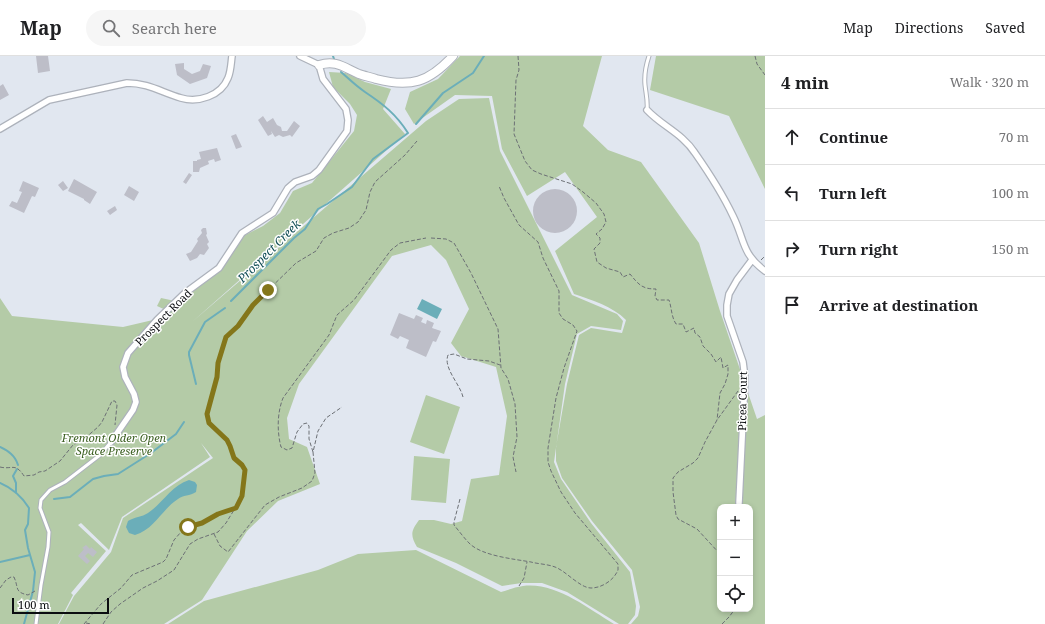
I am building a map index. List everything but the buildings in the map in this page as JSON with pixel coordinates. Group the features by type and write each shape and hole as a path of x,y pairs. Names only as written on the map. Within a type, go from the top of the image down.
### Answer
{"street":[{"path":"0,129 49,100 127,83 148,85 182,98 200,99 216,93 222,88 228,78 232,56"},
{"path":"300,56 319,65 329,62 338,64 361,75 389,82 413,82 434,74 453,56"},
{"name":"Prospect Road","path":"113,440 133,410 136,402 134,394 125,378 123,367 128,353 157,320 185,293 219,268 242,233 273,213 288,188 295,182 312,176 320,170 347,131 348,120 346,109 323,79 319,65"},
{"path":"648,110 654,117 682,137 695,152 728,206 734,218 746,252 752,260 765,271"},
{"name":"Picea Court","path":"739,503 745,378 743,362 727,316 727,305 729,294 737,280 752,260"}],"lane":[{"path":"648,110 645,69 649,56"},
{"name":"Prospect Road","path":"36,624 40,585 48,547 49,532 40,508 41,500 50,490 65,482 100,455 113,440"}],"path":[{"path":"518,56 519,70 516,80 514,134 525,161 532,170 572,184 596,203 604,214 606,222 602,229 596,234 600,238 600,243 594,250 597,262 606,268 620,272 624,277 630,274 646,289 656,289 657,300 669,300 672,309 672,317 676,324 682,324 686,332 694,328 695,333 700,337 703,346 716,362 721,357 723,368 728,365 728,374 720,393 717,420"},
{"path":"755,56 757,64 765,75"},
{"path":"103,624 111,612 120,604 143,588 174,570 190,544 214,534 222,528 235,508 239,505 242,496 245,470 234,458 227,440 211,426 207,418 208,406 217,377 218,363 226,337 241,323 256,302 296,263 316,251 324,238 333,232 349,228 358,222 366,210 370,192 375,182 418,141"},
{"path":"460,499 454,522 456,527 470,544 477,548 492,554 556,567 590,588 596,588 608,582 617,574 619,566 567,502 551,471 548,455 556,398 564,368 577,331 572,325 563,319 559,313 559,291 543,258 538,242 516,222 499,186"},
{"path":"214,534 223,549 226,551 230,550 265,505 279,497 302,488 312,481 315,473 309,426 307,423 303,424 299,429 292,448 287,450 281,447 279,413 283,398 329,335 337,315 354,300 393,247 426,238"},
{"path":"431,238 446,239 454,243 471,273 498,329 501,365 508,379 515,404 517,437 513,457 516,472"},
{"path":"463,397 458,383 448,366 448,355 454,354 467,359 501,365"},
{"path":"717,551 697,529 678,520 672,486 673,478 698,458 717,420 738,390"},
{"path":"0,467 17,467 24,476 45,471 52,467 60,461 73,445 84,439 98,427 102,422 112,400 115,401 117,405 113,440"},
{"path":"313,452 322,424 326,418 342,407"},
{"path":"84,623 101,604 121,588 132,575 156,566 164,561 174,540 181,532 218,514 235,508"},
{"path":"519,586 524,578 527,562"},
{"path":"0,588 6,580 14,577 16,588 22,594 28,595 34,592"},
{"path":"722,624 732,612"},
{"path":"84,623 91,624"}],"green space":[{"path":"460,56 602,56 583,126 608,150 641,162 699,243 720,311 757,419 765,415 765,624 631,624 638,616 640,607 632,570 592,521 562,478 556,461 556,447 567,384 579,335 591,328 622,333 626,320 608,307 574,294 555,251 597,217 565,172 527,196 502,149 492,96 455,95 414,124 405,109 410,92 438,79"},
{"path":"656,56 765,56 765,189 729,116 650,90"},
{"name":"Fremont Older Open Space Preserve","path":"329,72 346,73 365,82 391,89 383,109 405,134 192,322 426,121 459,99 489,98 500,151 572,295 617,314 623,321 621,330 591,326 577,334 565,384 554,462 561,479 591,523 630,572 636,606 635,615 628,624 619,624 567,592 542,583 522,583 502,586 456,563 417,547 412,533 419,520 434,520 451,524 462,521 471,479 499,475 507,416 496,367 461,356 451,343 469,309 446,260 431,245 392,256 299,384 287,418 289,439 307,447 320,484 278,501 247,531 202,600 164,624 59,624 74,596 111,552 123,518 213,458 201,443 210,457 122,517 109,550 81,523 78,525 106,551 71,593 73,595 58,624 0,624 0,298 12,316 123,327 170,316 170,312 157,306 161,298 175,301 220,270 245,235 263,226 280,213 293,191 312,183 354,131 357,115 350,104 333,87"},
{"path":"426,395 460,407 444,454 410,442"},
{"path":"414,456 450,459 446,503 411,500"},
{"path":"416,550 501,592 520,586 535,586 559,592 614,624 168,624 204,601 318,570 358,554"}],"water":[{"path":"422,299 442,309 437,319 417,309"},
{"path":"189,480 195,482 197,485 196,492 180,498 172,503 153,524 142,532 135,535 129,533 126,527 128,521 148,513 173,490 183,482"}],"waterway":[{"name":"Prospect Creek","path":"416,124 443,93 473,73 484,56"},
{"name":"Prospect Creek","path":"231,301 294,238 305,229 318,209 352,187 373,159 408,133 399,120 389,110 341,72"},
{"name":"Prospect Creek","path":"196,384 189,352 205,322 225,308"},
{"name":"Prospect Creek","path":"54,499 70,497 93,479 118,474 151,453 176,434 184,422"},
{"path":"0,447 13,456 18,465"},
{"path":"16,493 16,483 13,476 17,469"},
{"name":"Prospect Creek","path":"0,483 9,487 16,493 29,508 28,524 25,530 28,548 35,572 33,591 24,624"},
{"path":"0,562 30,555"}],"route":[{"path":"188,527 202,523 218,514 236,508 239,505 242,496 245,470 242,465 232,456 227,440 214,429 207,420 208,406 217,377 217,368 222,353 224,340 228,334 238,326 253,305 268,290"}]}
